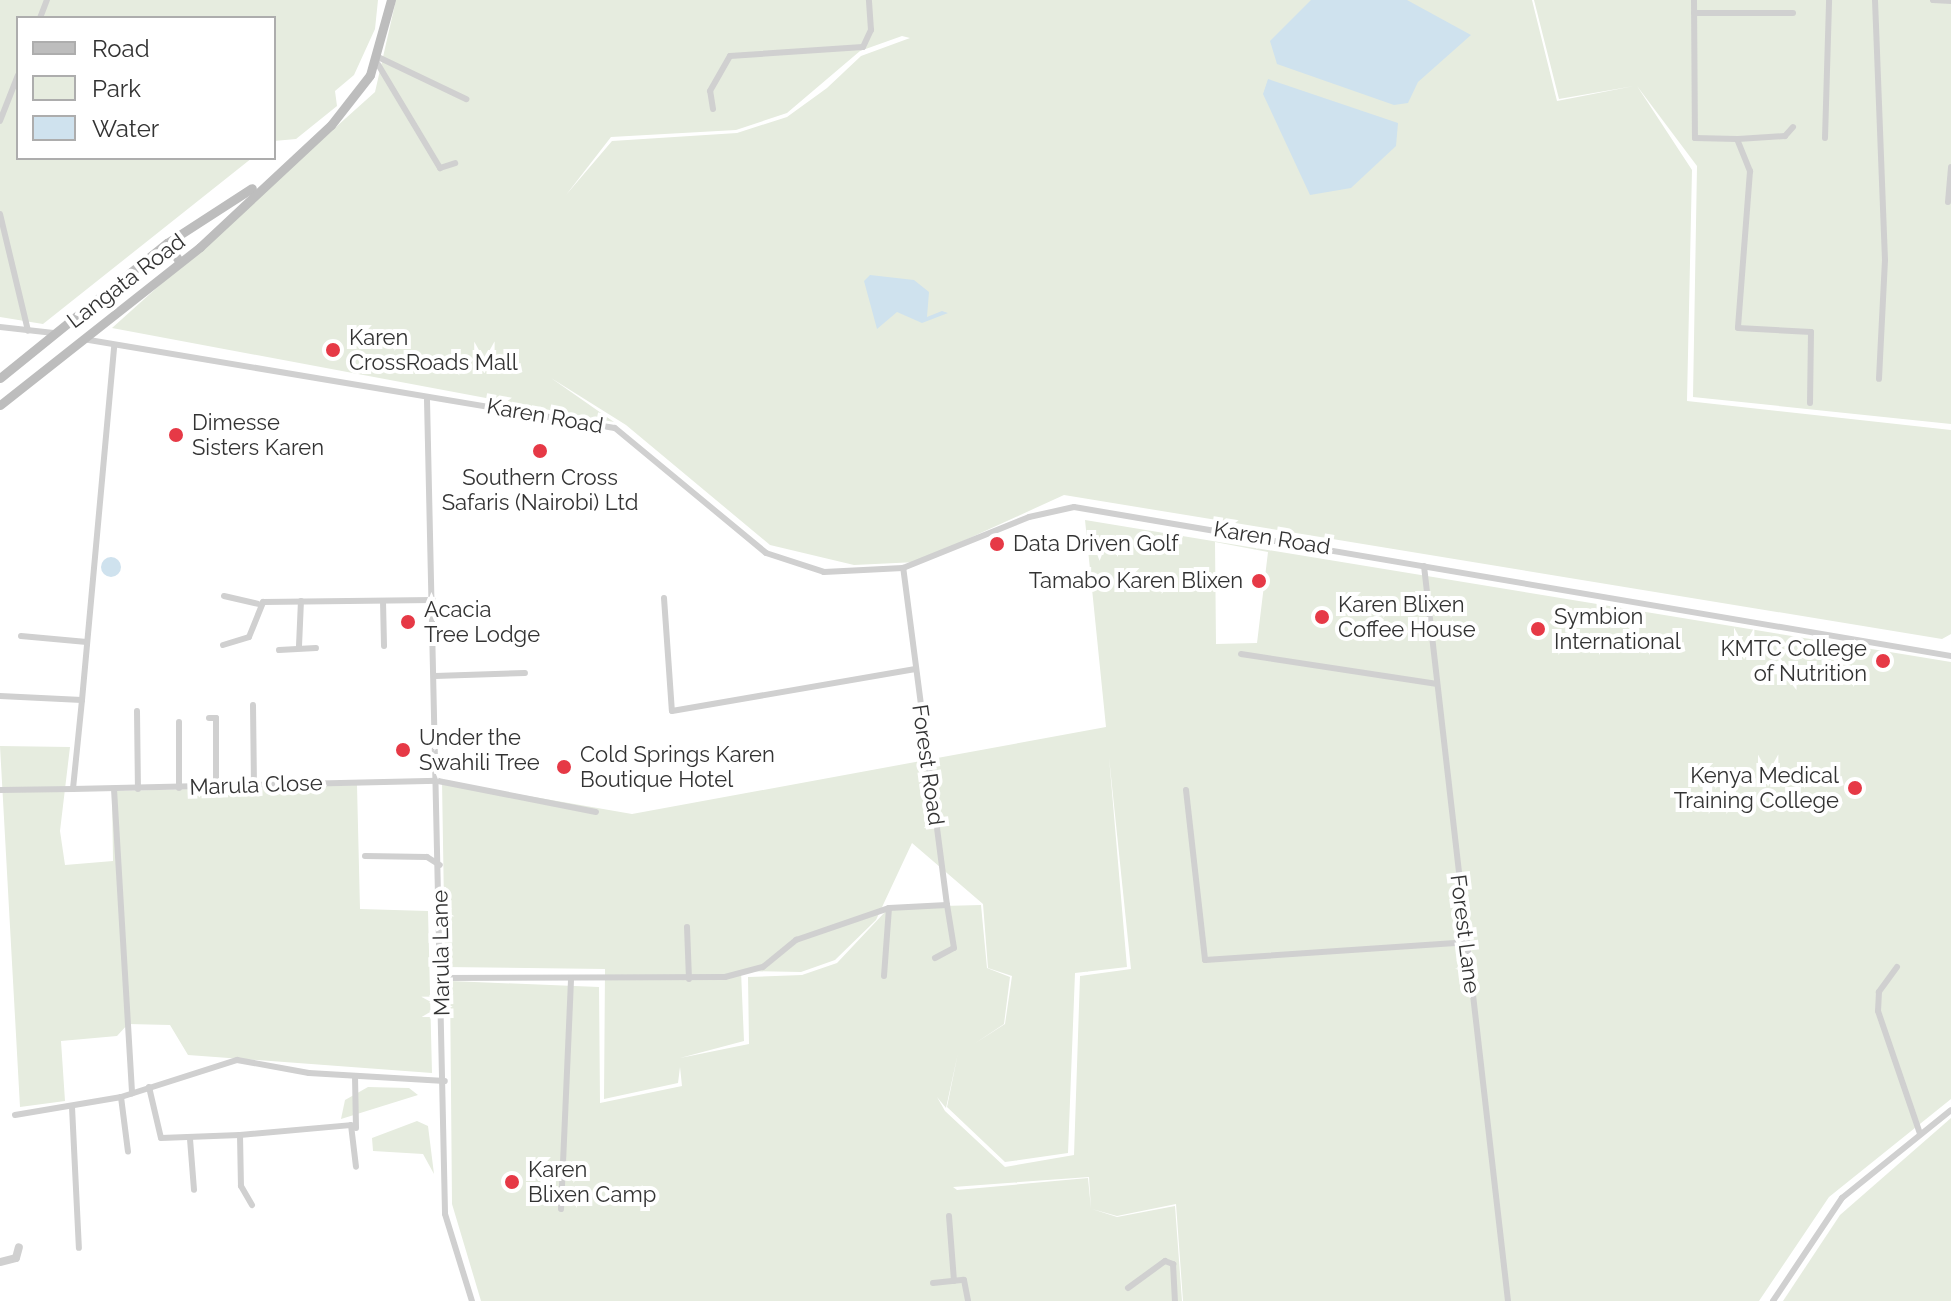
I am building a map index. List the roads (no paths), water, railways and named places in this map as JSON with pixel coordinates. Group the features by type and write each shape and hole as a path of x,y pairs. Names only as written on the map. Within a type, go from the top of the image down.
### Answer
{"main road":[{"name":"Langata Road","path":"0,405 179,261 348,107 377,59 391,0"},
{"name":"Langata Road","path":"0,378 167,243 268,178"},
{"path":"167,243 179,261"}],"street":[{"path":"713,109 710,91 730,56 866,45 869,0"},
{"path":"1694,0 1695,138 1785,136 1793,127"},
{"path":"1825,138 1835,7 1829,0"},
{"path":"1875,0 1885,260 1879,379"},
{"path":"1933,0 1951,1"},
{"path":"1694,13 1793,13"},
{"path":"377,59 466,99"},
{"path":"377,59 440,168 455,163"},
{"path":"0,121 16,80"},
{"path":"1737,139 1750,171 1738,328 1811,332 1810,403"},
{"path":"1948,202 1951,167"},
{"path":"0,214 28,331"},
{"path":"0,327 54,333"},
{"name":"Karen Road","path":"79,339 427,400 615,428 776,559 850,575 903,568 1037,514 1074,507 1951,656"},
{"path":"73,789 108,448 114,346"},
{"name":"Marula Lane","path":"427,400 445,1081 445,1214 472,1301"},
{"name":"Forest Lane","path":"1424,566 1508,1301"},
{"name":"Forest Road","path":"903,568 954,948 935,958"},
{"path":"224,596 258,604 433,600"},
{"path":"664,598 672,711 915,669"},
{"path":"299,646 305,601"},
{"path":"383,601 384,646"},
{"path":"223,645 249,637 258,604"},
{"path":"21,636 87,642"},
{"path":"284,647 316,648"},
{"path":"1241,654 1436,684"},
{"path":"435,676 525,673"},
{"path":"0,696 82,700"},
{"path":"253,705 254,785"},
{"path":"137,711 138,789"},
{"path":"209,718 216,718 216,786"},
{"path":"179,722 179,788"},
{"name":"Marula Close","path":"0,790 438,781 596,812"},
{"path":"114,789 132,1093"},
{"path":"1186,790 1205,960 1466,942"},
{"path":"365,856 427,857 440,865"},
{"path":"441,978 689,979 751,973 796,940 889,908 947,905"},
{"path":"884,976 889,908"},
{"path":"687,927 689,979"},
{"path":"1897,967 1879,992 1878,1011 1920,1134"},
{"path":"561,1209 571,979"},
{"path":"15,1115 121,1097 237,1060 355,1076 445,1081"},
{"path":"355,1076 356,1167"},
{"path":"149,1087 155,1132 170,1142 356,1128"},
{"path":"121,1097 128,1152"},
{"path":"72,1107 79,1248"},
{"path":"1773,1301 1842,1198 1951,1110"},
{"path":"240,1135 241,1186 252,1205"},
{"path":"190,1139 194,1190"},
{"path":"949,1216 954,1281"},
{"path":"0,1262 16,1258 19,1247"},
{"path":"1128,1288 1165,1261 1173,1264 1175,1301"},
{"path":"933,1283 966,1282 968,1301"}],"water":[{"path":"1311,0 1407,0 1471,35 1418,82 1408,103 1394,105 1277,64 1270,41"},
{"path":"1268,79 1398,123 1396,146 1351,188 1310,195 1263,94"},
{"path":"870,275 914,280 929,292 927,317 942,311 948,313 922,323 897,312 877,329 864,281"},
{"path":"111,557 118,560 121,567 118,574 111,577 104,574 101,567 104,560"}],"place":[{"name":"Karen CrossRoads Mall","path":"333,350"},
{"name":"Dimesse Sisters Karen","path":"176,435"},
{"name":"Southern Cross Safaris (Nairobi) Ltd","path":"540,451"},
{"name":"Data Driven Golf","path":"997,544"},
{"name":"Tamabo Karen Blixen","path":"1259,581"},
{"name":"Karen Blixen Coffee House","path":"1322,617"},
{"name":"Acacia Tree Lodge","path":"408,622"},
{"name":"Symbion International","path":"1538,629"},
{"name":"KMTC College of Nutrition","path":"1883,661"},
{"name":"Under the Swahili Tree","path":"403,750"},
{"name":"Cold Springs Karen Boutique Hotel","path":"564,767"},
{"name":"Kenya Medical Training College","path":"1855,788"},
{"name":"Karen Blixen Camp","path":"512,1182"}]}
